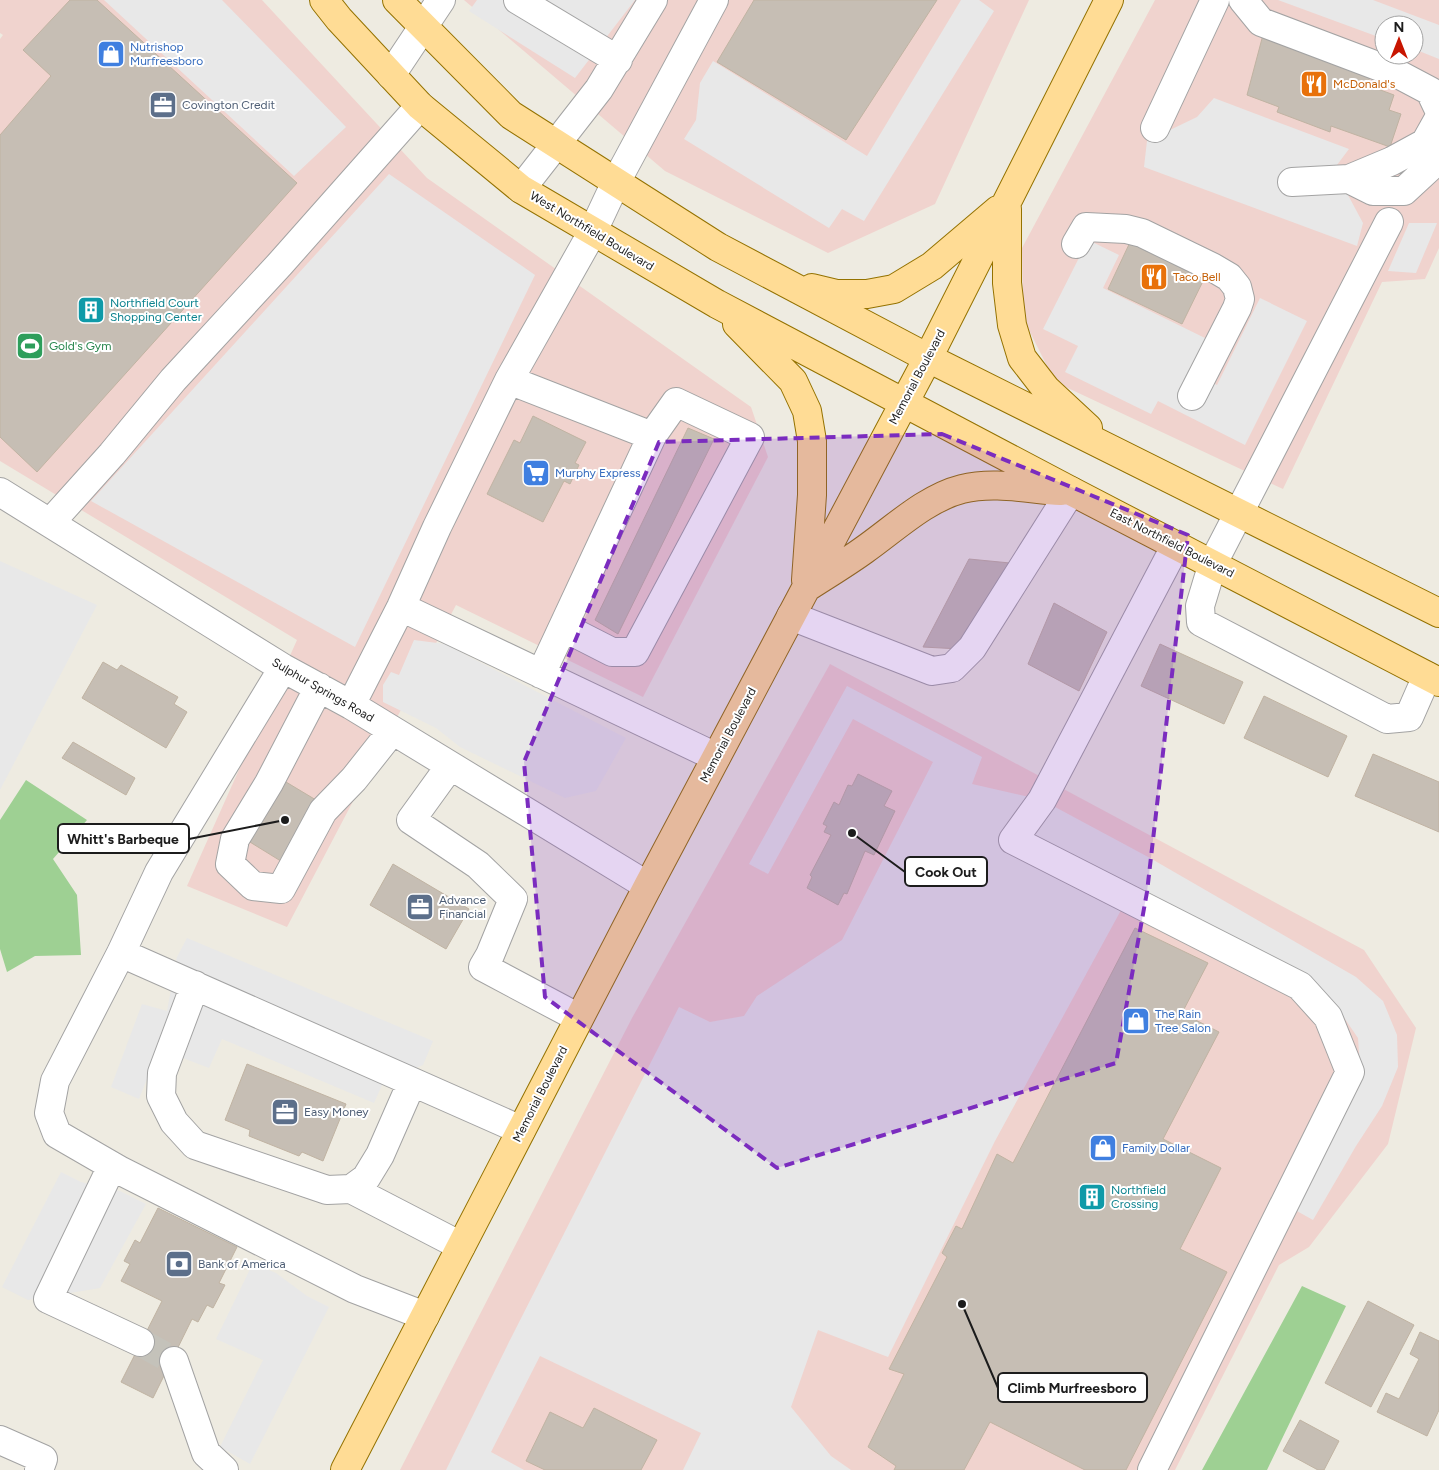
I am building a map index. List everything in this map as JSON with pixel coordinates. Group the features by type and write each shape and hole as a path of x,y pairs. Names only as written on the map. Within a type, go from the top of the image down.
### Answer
{"main road":[{"path":"396,0 511,115 718,247 928,358 1439,613"},
{"name":"Memorial Boulevard","path":"345,1470 648,886 928,358 1109,0"},
{"name":"West Northfield Boulevard","path":"327,1 339,19 420,106 521,189 717,304 904,402"},
{"path":"779,280 837,294 867,294 894,289 932,266 1007,202"},
{"path":"1007,202 1007,283 1012,325 1022,358 1046,389 1109,449"},
{"path":"717,304 793,381 807,411 812,441 812,495 805,589"},
{"name":"East Northfield Boulevard","path":"904,402 1433,679"},
{"path":"805,589 862,552 927,504 961,489 997,485 1071,491"}],"street":[{"path":"391,75 440,0"},
{"path":"518,0 618,60"},
{"path":"351,705 402,607 437,527 509,380 593,231 616,182 714,0"},
{"path":"1155,128 1216,0"},
{"path":"1243,0 1261,22 1396,74 1430,91 1439,110"},
{"path":"521,189 600,89 652,1"},
{"path":"50,523 112,454 173,380 280,264 420,106"},
{"path":"1292,182 1348,179 1392,161 1425,143 1439,118"},
{"path":"1348,179 1373,191 1404,191 1431,166 1439,140"},
{"path":"1389,222 1213,563 1200,606 1201,622 1387,719 1409,717 1433,679"},
{"path":"1076,244 1086,227 1126,229 1142,233 1212,266 1228,277 1237,287 1240,299 1237,308 1192,396"},
{"path":"509,380 652,436"},
{"path":"541,674 652,436 676,402 750,437 635,652 612,652 563,627"},
{"path":"790,616 932,671 952,668 972,648 1071,491"},
{"name":"Sulphur Springs Road","path":"0,492 284,668 351,705 648,886"},
{"path":"1152,1470 1350,1072 1328,1017 1300,986 1013,840 1042,800 1176,545"},
{"path":"402,607 716,758"},
{"path":"284,668 159,872 121,952 55,1081 49,1113 57,1134 112,1166 355,1289 425,1316"},
{"path":"320,688 269,783 235,839 230,864 253,886 282,890 324,811 354,779 392,731"},
{"path":"450,766 411,820 478,865 513,899 490,955 483,967 579,1018"},
{"path":"121,952 521,1130"},
{"path":"195,985 162,1073 161,1096 174,1122 195,1145 327,1190 351,1189 461,1246"},
{"path":"351,1189 366,1178 380,1154 412,1082"},
{"path":"112,1166 48,1299 140,1342"},
{"path":"174,1360 206,1453 224,1470"},
{"path":"0,1440 44,1459 39,1470"}],"highlighted area":[{"path":"942,434 1188,535 1147,892 1116,1063 777,1168 545,997 524,762 659,442"}],"shaded area":[{"path":"0,0 262,0 427,178 751,407 768,457 643,697 456,605 287,927 187,886 297,640 0,461 0,39 3,35 0,33"},
{"path":"104,0 222,0 346,127 294,176"},
{"path":"464,0 1029,0 935,204 828,253 665,171"},
{"path":"477,0 635,0 575,78 469,11"},
{"path":"961,0 979,0 994,11 864,221 842,209 829,228 684,139 696,120 700,83 713,61 867,156"},
{"path":"1155,0 1439,0 1439,248 1425,279 1382,282 1283,489 1055,382 1023,318 1022,248"},
{"path":"1278,0 1373,0 1413,15 1374,15 1374,35"},
{"path":"1424,19 1439,25 1439,59 1424,53"},
{"path":"1214,98 1349,149 1334,169 1363,223 1357,246 1144,167 1147,141 1197,117"},
{"path":"389,174 535,275 355,647 91,501"},
{"path":"1409,223 1437,223 1416,273 1388,271"},
{"path":"1088,240 1119,255 1103,288 1207,339 1191,372 1217,385 1260,298 1307,321 1245,445 1158,401 1151,414 1065,372 1078,346 1043,329"},
{"path":"0,561 97,605 0,790"},
{"path":"414,640 445,644 626,738 596,791 565,798 460,747 436,728 383,702 383,685 391,672 399,675"},
{"path":"830,664 1364,950 1416,1028 1388,1144 1309,1247 1279,1265 1175,1470 400,1470 632,1018"},
{"path":"847,686 982,757 972,784 1042,800 1150,858 1356,977 1383,1001 1397,1035 1398,1067 1382,1106 1356,1146 1313,1220 1279,1201 1360,1067 1358,1038 1334,1003 1132,890 995,1141 888,1357 818,1330 791,1407 831,1456 851,1470 683,1470 701,1433 540,1356 491,1452 524,1470 446,1470 679,1007 710,1022 744,1016 757,996 842,940 933,762 853,719 768,874 749,864"},
{"path":"187,938 433,1041 423,1065 383,1083 374,1103 222,1039 209,1068 159,1049 139,1099 111,1087 142,1004 167,1011 177,957"},
{"path":"61,1172 81,1182 120,1191 146,1204 100,1288 28,1300 2,1287"},
{"path":"253,1263 276,1273 307,1296 329,1307 250,1464 220,1447 263,1360 216,1339"}],"green space":[{"path":"26,780 87,820 53,859 77,895 81,955 35,956 7,972 0,949 0,820"},
{"path":"1302,1286 1346,1306 1267,1470 1202,1470"}],"building":[{"name":"Northfield Court Shopping Center","path":"70,0 97,0 297,183 37,472 0,437 0,135 51,76 23,50"},
{"path":"754,0 937,0 846,140 717,62"},
{"path":"1264,31 1374,66 1367,85 1394,95 1389,110 1401,114 1390,147 1331,126 1330,132 1277,112 1279,107 1247,95"},
{"path":"1132,238 1206,275 1182,324 1108,289"},
{"name":"Murphy Express","path":"533,416 586,442 575,463 579,465 570,484 564,481 543,522 487,494 514,440 520,443"},
{"name":"Murphy Express","path":"688,428 714,439 618,634 595,620"},
{"path":"969,559 1010,563 960,649 923,647"},
{"path":"1054,603 1107,632 1079,691 1028,664"},
{"path":"1160,644 1243,682 1224,724 1141,686"},
{"path":"103,662 117,670 121,665 178,697 174,704 187,712 166,748 82,698"},
{"path":"1264,696 1347,736 1328,777 1244,738"},
{"path":"73,742 135,778 126,795 62,758"},
{"path":"1373,754 1439,782 1439,832 1355,796"},
{"path":"858,774 892,791 884,806 895,811 874,855 865,851 847,894 844,893 838,905 807,888 812,877 810,875 831,835 824,832 827,826 823,824 834,802 839,805 848,785 852,786"},
{"path":"281,779 321,803 284,863 245,839"},
{"name":"Advance Financial","path":"393,864 469,909 446,949 370,905"},
{"name":"Northfield Crossing","path":"1135,928 1208,963 1182,1013 1219,1032 1163,1139 1221,1168 1180,1249 1227,1272 1126,1470 1085,1470 990,1422 964,1470 894,1470 896,1466 868,1447 904,1374 889,1369 947,1257 942,1253 956,1226 962,1229 997,1154 1013,1163"},
{"name":"Easy Money","path":"247,1064 346,1104 323,1161 302,1152 299,1156 249,1136 250,1130 225,1120"},
{"path":"158,1208 237,1247 219,1283 225,1285 213,1308 207,1305 198,1322 192,1319 153,1398 121,1382 162,1301 121,1281 130,1264 124,1261 135,1240 140,1243"},
{"path":"1368,1301 1414,1325 1371,1407 1325,1383"},
{"path":"1420,1332 1439,1341 1439,1410 1427,1436 1377,1412 1386,1393 1399,1399 1419,1359 1410,1354"},
{"path":"594,1408 657,1440 641,1470 545,1470 526,1461 550,1412 583,1428"},
{"path":"1300,1420 1339,1441 1324,1470 1318,1470 1283,1451"}],"tunnel":[{"path":"140,1342 174,1361"}],"place":[{"name":"Nutrishop Murfreesboro","path":"111,54"},
{"name":"McDonald's","path":"1314,84"},
{"name":"Covington Credit","path":"163,105"},
{"name":"Taco Bell","path":"1154,277"},
{"name":"Northfield Court Shopping Center","path":"91,310"},
{"name":"Gold's Gym","path":"30,346"},
{"name":"Murphy Express","path":"536,473"},
{"name":"Whitt's Barbeque","path":"285,820"},
{"name":"Cook Out","path":"852,833"},
{"name":"Advance Financial","path":"420,907"},
{"name":"The Rain Tree Salon","path":"1136,1021"},
{"name":"Easy Money","path":"285,1112"},
{"name":"Family Dollar","path":"1103,1148"},
{"name":"Northfield Crossing","path":"1092,1197"},
{"name":"Bank of America","path":"179,1264"},
{"name":"Climb Murfreesboro","path":"962,1304"}]}
